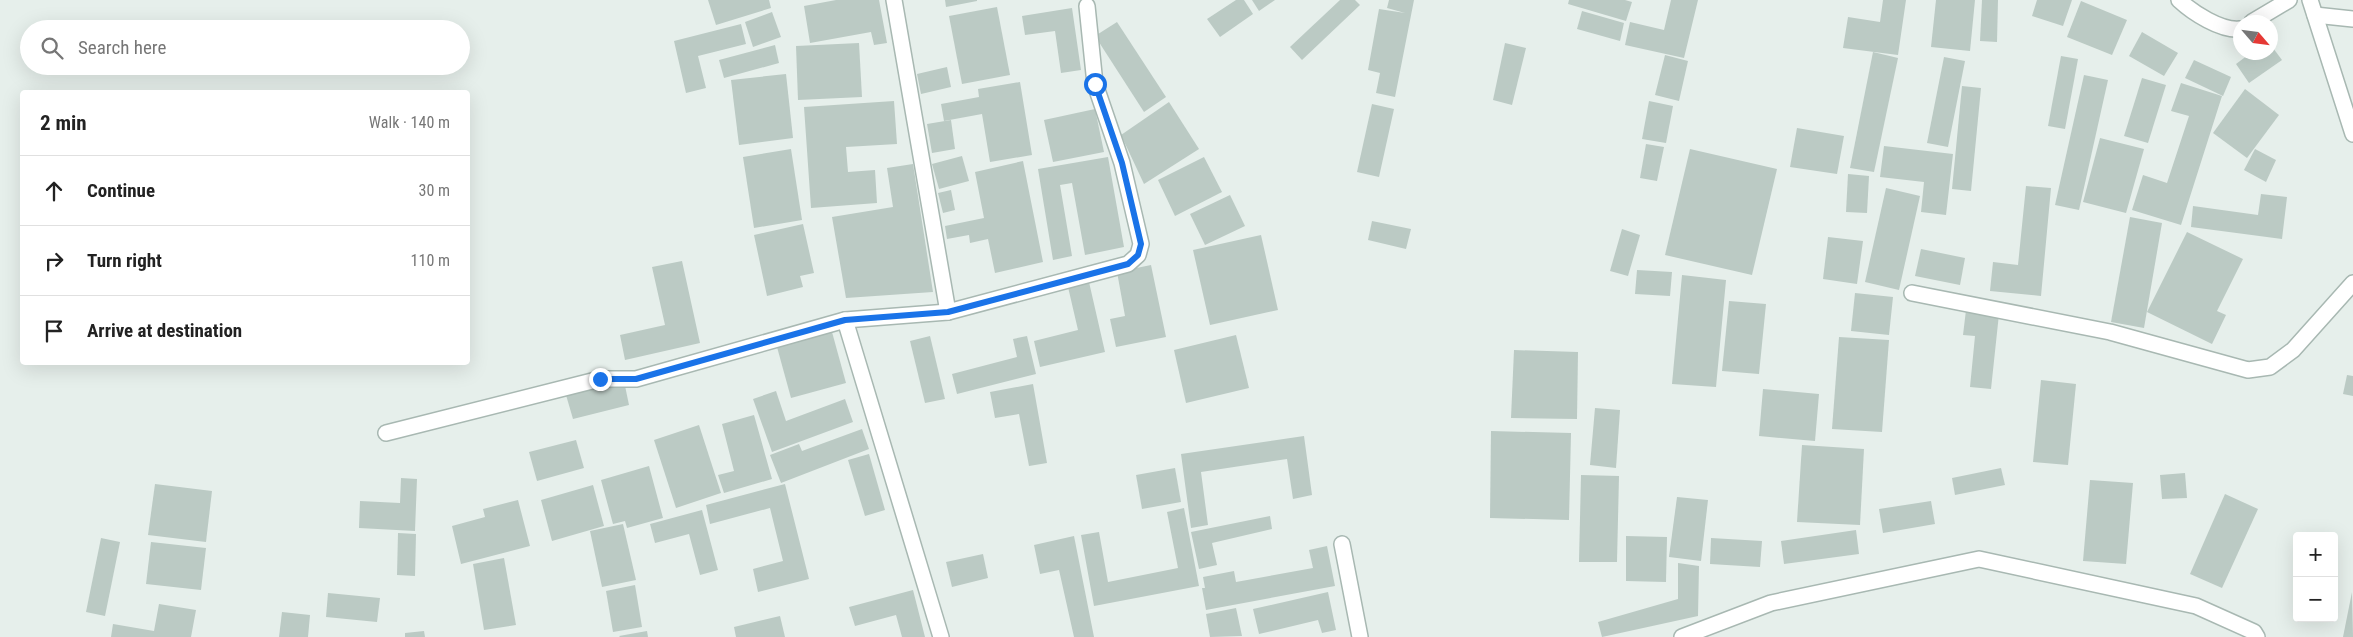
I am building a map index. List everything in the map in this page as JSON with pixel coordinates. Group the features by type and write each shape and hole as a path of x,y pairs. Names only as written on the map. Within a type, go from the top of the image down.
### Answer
{"street":[{"path":"894,0 948,312"},
{"path":"2179,0 2215,23 2228,29 2233,29"},
{"path":"2264,15 2289,0"},
{"path":"2310,0 2353,134"},
{"path":"386,433 600,379 636,379 845,320 948,312 1128,264 1138,255 1141,244 1122,163 1095,84 1087,6"},
{"path":"2315,16 2353,20"},
{"path":"1912,293 2110,332 2248,370 2270,367 2293,350 2353,283"},
{"path":"845,320 941,637"},
{"path":"1342,544 1360,637"},
{"path":"1682,637 1771,603 1979,560 2196,606 2254,632 2257,637"}],"building":[{"path":"708,0 769,0 771,8 716,25"},
{"path":"836,0 879,0 887,43 874,45 871,32 810,43 804,6"},
{"path":"945,0 977,0 977,1 946,7"},
{"path":"1236,0 1244,0 1253,14 1220,37 1207,19"},
{"path":"1252,0 1275,0 1259,11"},
{"path":"1340,0 1355,0 1360,5 1302,60 1290,47"},
{"path":"1389,0 1414,0 1395,97 1376,93 1380,73 1368,70 1379,9 1405,13 1387,8"},
{"path":"1569,0 1625,0 1632,2 1626,21 1568,4"},
{"path":"1671,0 1698,0 1684,58 1625,45 1630,22 1664,30"},
{"path":"1883,0 1906,0 1898,55 1843,48 1848,17 1880,22"},
{"path":"1936,0 1975,0 1970,51 1931,47"},
{"path":"1982,0 1998,0 1997,42 1980,41"},
{"path":"2037,0 2072,0 2063,26 2032,16"},
{"path":"2081,1 2127,20 2112,55 2067,37"},
{"path":"997,7 1010,75 962,84 949,16"},
{"path":"1072,8 1081,70 1061,73 1055,31 1025,35 1022,16"},
{"path":"1582,11 1624,23 1620,41 1577,29"},
{"path":"772,12 781,37 753,47 745,22"},
{"path":"1117,22 1166,97 1144,112 1095,36"},
{"path":"741,24 746,44 698,56 706,88 686,93 674,41"},
{"path":"2142,32 2178,53 2164,76 2129,56"},
{"path":"859,43 862,97 798,100 796,46"},
{"path":"1505,43 1526,48 1512,105 1493,100"},
{"path":"775,45 779,63 724,78 719,60"},
{"path":"1873,52 1898,58 1874,172 1850,168"},
{"path":"1665,55 1688,61 1679,101 1655,95"},
{"path":"2278,55 2282,60 2249,83 2236,64 2241,60 2278,60"},
{"path":"2061,56 2078,59 2065,129 2048,126"},
{"path":"1944,57 1965,61 1948,147 1927,143"},
{"path":"2194,60 2231,77 2223,96 2185,78"},
{"path":"947,67 951,87 921,94 917,74"},
{"path":"786,74 793,138 739,145 731,80"},
{"path":"2084,75 2108,80 2079,210 2055,205"},
{"path":"2142,78 2166,85 2148,143 2124,136"},
{"path":"1020,82 1032,155 990,162 982,114 944,121 941,104 979,97 978,89"},
{"path":"2181,83 2222,96 2181,225 2132,210 2143,175 2167,183 2189,116 2171,111"},
{"path":"1962,86 1981,88 1971,191 1952,189"},
{"path":"2245,89 2279,115 2247,158 2213,133"},
{"path":"894,101 897,144 846,147 848,172 875,170 877,203 811,208 804,107"},
{"path":"1649,101 1673,106 1666,143 1642,139"},
{"path":"1169,102 1199,149 1144,184 1121,135"},
{"path":"1372,104 1394,109 1379,177 1357,172"},
{"path":"1095,109 1104,152 1053,162 1044,120"},
{"path":"951,120 955,149 932,153 927,124"},
{"path":"1797,128 1844,136 1837,174 1790,167"},
{"path":"2100,138 2144,149 2126,213 2083,202"},
{"path":"1646,144 1664,147 1657,181 1640,178"},
{"path":"1884,146 1953,154 1946,215 1921,212 1924,182 1880,177"},
{"path":"791,149 802,220 754,228 743,157"},
{"path":"1690,149 1777,169 1752,275 1665,255"},
{"path":"2255,149 2276,160 2266,182 2244,170"},
{"path":"962,156 969,181 939,189 932,164"},
{"path":"1108,157 1124,247 1085,255 1072,183 1060,185 1072,256 1053,260 1038,169"},
{"path":"1204,157 1222,192 1175,216 1158,180"},
{"path":"1023,161 1043,262 995,273 988,239 970,243 969,235 947,239 945,226 984,218 975,172"},
{"path":"913,164 933,292 846,298 832,217 893,207 887,168"},
{"path":"1848,174 1869,176 1867,213 1846,212"},
{"path":"2026,186 2051,188 2041,296 1990,291 1993,262 2018,265"},
{"path":"1886,188 1920,196 1899,290 1865,282"},
{"path":"951,190 955,210 943,213 938,193"},
{"path":"2261,194 2287,197 2282,239 2191,227 2193,206 2258,215"},
{"path":"1230,195 1245,226 1205,245 1190,214"},
{"path":"2130,217 2162,223 2144,328 2111,322"},
{"path":"1372,221 1411,229 1406,249 1368,240"},
{"path":"803,224 814,273 800,276 803,287 767,296 754,235"},
{"path":"1622,229 1640,235 1628,276 1610,271"},
{"path":"2187,232 2243,259 2217,311 2226,315 2212,344 2147,312"},
{"path":"1261,235 1278,310 1210,325 1193,250"},
{"path":"1828,237 1863,241 1857,284 1823,279"},
{"path":"1921,249 1965,258 1960,285 1915,276"},
{"path":"682,261 700,343 625,360 620,335 665,325 652,267"},
{"path":"1151,265 1166,337 1116,347 1110,319 1125,316 1117,272"},
{"path":"1637,270 1672,272 1670,296 1635,294"},
{"path":"1682,275 1726,280 1716,387 1672,384"},
{"path":"1089,282 1105,352 1040,367 1034,341 1078,330 1068,287"},
{"path":"1855,293 1893,297 1889,335 1851,331"},
{"path":"1729,301 1766,304 1759,374 1722,371"},
{"path":"1966,310 1999,314 1991,389 1970,387 1975,336 1963,335"},
{"path":"832,332 846,383 791,398 777,347"},
{"path":"1236,335 1249,388 1186,403 1174,350"},
{"path":"930,336 945,399 925,403 910,341"},
{"path":"1027,336 1036,374 957,394 952,374 1017,357 1013,339"},
{"path":"1839,337 1889,340 1882,432 1832,429"},
{"path":"1514,350 1578,352 1577,419 1511,418"},
{"path":"2347,375 2353,376 2353,396 2343,394"},
{"path":"2041,380 2076,384 2068,465 2033,462"},
{"path":"624,381 629,405 573,419 566,395"},
{"path":"1033,384 1047,463 1029,466 1019,414 995,418 990,392"},
{"path":"1763,389 1819,394 1815,441 1759,436"},
{"path":"776,391 786,421 845,399 853,422 772,452 753,399"},
{"path":"1595,408 1620,410 1616,468 1590,465"},
{"path":"754,415 772,479 724,493 718,475 734,471 722,424"},
{"path":"699,425 721,493 676,508 654,440"},
{"path":"862,429 869,449 781,483 770,455 799,444 802,451"},
{"path":"1491,431 1571,433 1569,520 1490,518"},
{"path":"1304,436 1312,495 1293,499 1287,459 1201,472 1208,525 1191,528 1181,454"},
{"path":"576,440 584,468 537,481 529,452"},
{"path":"1802,445 1864,449 1860,525 1797,522"},
{"path":"869,454 885,510 865,516 848,460"},
{"path":"649,466 663,518 627,528 625,521 613,524 601,480"},
{"path":"1175,468 1181,502 1142,509 1136,475"},
{"path":"2001,468 2005,485 1955,495 1952,478"},
{"path":"2185,473 2187,498 2162,499 2160,475"},
{"path":"1581,475 1619,476 1617,562 1579,562"},
{"path":"401,478 417,479 415,531 359,528 360,501 400,503"},
{"path":"2090,480 2133,483 2126,564 2083,561"},
{"path":"155,484 212,491 206,542 148,535"},
{"path":"785,484 809,579 758,592 753,569 783,561 770,508 710,524 706,505"},
{"path":"593,485 604,526 552,541 541,500"},
{"path":"2225,494 2258,509 2222,588 2190,574"},
{"path":"1677,497 1708,500 1701,561 1669,557"},
{"path":"518,500 530,546 461,564 452,526 485,517 483,509"},
{"path":"1931,501 1935,524 1883,533 1879,509"},
{"path":"1184,508 1199,586 1094,606 1081,535 1099,532 1108,582 1178,568 1167,512"},
{"path":"702,510 718,570 700,575 689,534 655,543 650,524"},
{"path":"1270,516 1272,529 1212,543 1217,565 1199,569 1191,532"},
{"path":"623,524 636,580 602,587 590,531"},
{"path":"1856,530 1859,554 1784,564 1781,541"},
{"path":"398,533 416,534 415,576 397,575"},
{"path":"1074,536 1094,637 1074,637 1059,570 1040,574 1034,545"},
{"path":"1626,536 1667,537 1666,582 1626,581"},
{"path":"101,538 120,542 105,616 86,612"},
{"path":"1711,538 1762,541 1760,567 1710,564"},
{"path":"151,542 206,548 201,590 146,584"},
{"path":"1327,546 1335,586 1206,610 1202,588 1205,588 1203,577 1234,571 1236,582 1313,568 1309,550"},
{"path":"983,554 988,578 952,587 946,562"},
{"path":"504,558 516,625 484,630 473,564"},
{"path":"1678,563 1699,566 1698,616 1602,637 1598,622 1678,599"},
{"path":"635,585 642,627 613,632 606,591"},
{"path":"913,590 925,637 902,637 896,615 855,626 849,607"},
{"path":"1328,592 1336,630 1322,633 1318,620 1259,634 1253,609"},
{"path":"2352,592 2353,637 2343,637"},
{"path":"328,593 380,598 377,622 326,617"},
{"path":"159,604 196,610 191,637 111,637 113,624 154,631"},
{"path":"1236,608 1242,636 1210,637 1206,614"},
{"path":"282,612 310,615 308,637 279,637"},
{"path":"780,616 785,637 736,637 734,627"},
{"path":"424,631 425,637 405,637 405,633"},
{"path":"647,631 648,637 619,636"}],"route":[{"path":"600,379 636,379 845,320 948,312 1128,264 1138,255 1141,244 1122,163 1095,84"}]}
